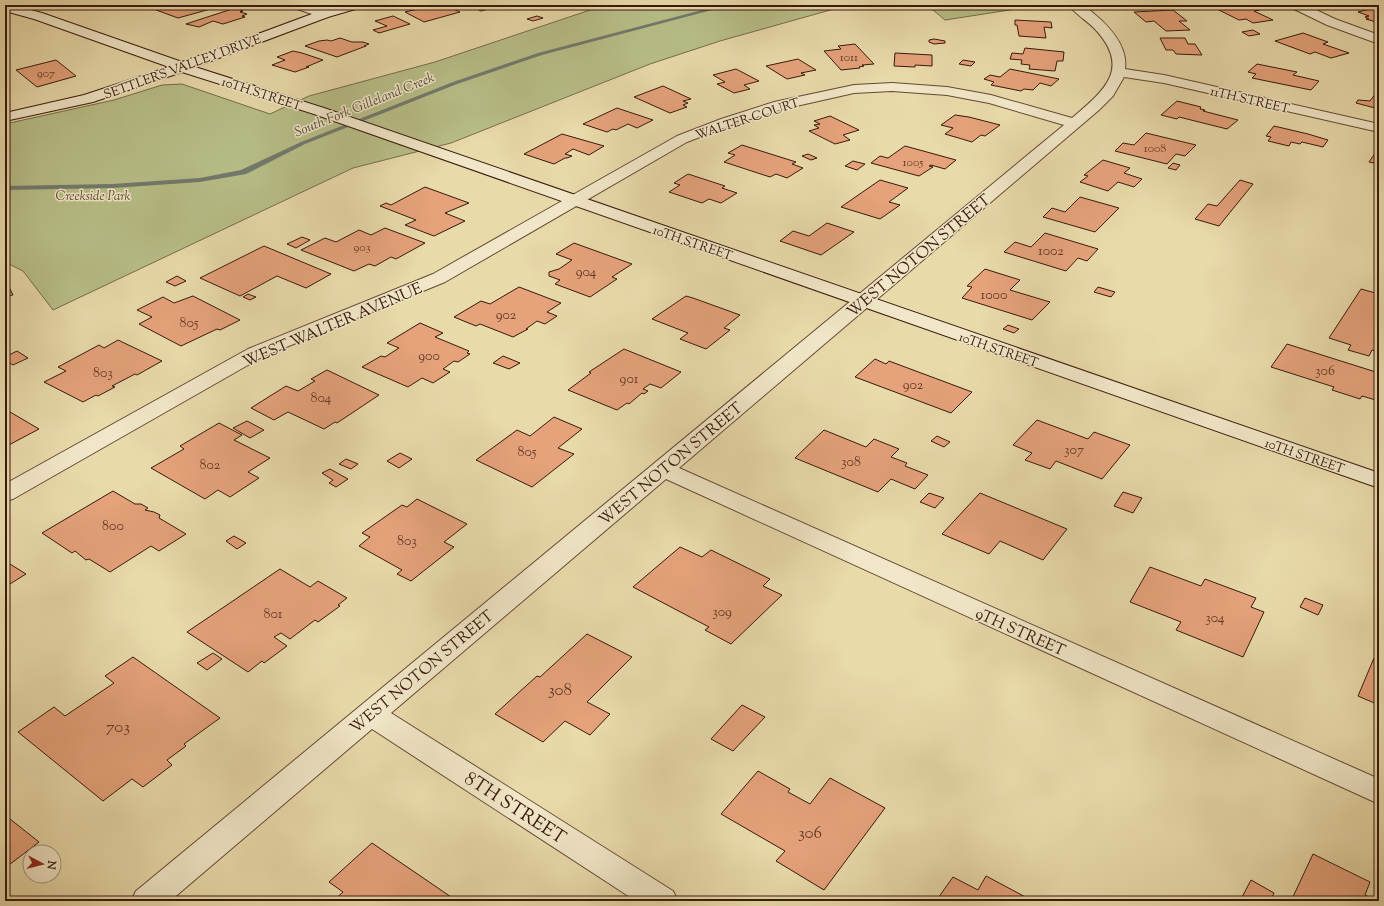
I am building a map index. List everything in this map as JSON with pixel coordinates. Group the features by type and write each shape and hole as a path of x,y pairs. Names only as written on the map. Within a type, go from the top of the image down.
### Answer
{"street":[{"path":"298,5 324,14"},
{"name":"SETTLERS VALLEY DRIVE","path":"5,117 88,99 182,67 324,14 355,5"},
{"path":"1075,5 1095,20 1110,37 1118,55 1120,72"},
{"path":"1296,5 1331,22 1379,40"},
{"name":"10TH STREET","path":"5,7 38,16 182,67 324,113 1379,481"},
{"name":"WEST NOTON STREET","path":"147,901 1075,123 1111,90 1120,72"},
{"name":"11TH STREET","path":"1120,72 1164,79 1379,128"},
{"name":"WALTER COURT","path":"574,201 682,139 779,104 854,89 892,87 947,91 991,99 1075,123"},
{"name":"WEST WALTER AVENUE","path":"5,494 255,353 439,278 574,201"},
{"name":"9TH STREET","path":"662,469 1379,792"},
{"name":"8TH STREET","path":"371,714 662,901"}],"green space":[{"name":"Creekside Park","path":"605,5 848,5 720,41 650,64 451,143 353,168 53,310 23,271 5,262 5,124 114,100 162,85 182,84 270,114 309,96 435,62"},
{"path":"927,5 1042,5 945,20"}],"building":[{"path":"172,5 225,5 178,18 156,10"},
{"path":"429,5 445,5 460,12 424,22 405,12 430,6"},
{"path":"468,5 504,5 481,11"},
{"path":"1209,5 1249,5 1260,10 1254,11 1273,20 1253,23 1246,19 1239,20"},
{"path":"235,8 243,11 240,12 247,14 242,16 245,17 223,24 213,21 199,27 186,24"},
{"path":"1374,8 1379,10 1379,23 1366,19 1369,19 1365,17 1369,16 1358,12"},
{"path":"1173,10 1187,21 1179,21 1190,30 1166,31 1154,21 1146,22 1134,12"},
{"path":"393,16 410,24 379,33 373,30 387,26 375,21"},
{"path":"537,16 543,18 533,21 527,19"},
{"path":"1015,20 1051,22 1052,28 1044,27 1046,38 1019,36 1017,25 1015,25"},
{"path":"1253,30 1260,34 1249,36 1242,32"},
{"path":"1303,33 1328,42 1323,44 1349,53 1331,58 1315,52 1310,54 1275,41"},
{"path":"340,38 352,42 363,42 369,44 337,57 305,46 319,41 331,41"},
{"path":"1160,38 1185,38 1188,44 1195,44 1202,55 1176,54 1173,50 1166,50"},
{"path":"934,39 945,41 945,43 934,44 929,42 929,40"},
{"path":"855,44 874,64 862,65 864,66 859,67 860,68 841,70 824,51 841,49 838,46"},
{"path":"1025,48 1064,52 1063,61 1057,61 1055,71 1029,69 1030,65 1021,64 1022,60 1010,59 1012,53 1023,54"},
{"path":"293,51 323,60 295,72 272,65 285,60 277,57"},
{"path":"895,53 932,55 932,66 894,66"},
{"path":"798,59 816,70 801,73 805,75 787,79 766,66"},
{"path":"56,60 76,76 37,87 16,70"},
{"path":"963,60 975,62 971,66 959,64"},
{"path":"1257,64 1297,72 1293,75 1319,81 1311,90 1252,78 1256,74 1248,72"},
{"path":"736,69 759,81 744,85 750,89 734,93 717,84 725,82 713,75"},
{"path":"1010,69 1059,79 1051,86 1040,83 1033,90 1024,89 1021,91 991,85 994,82 984,79 990,75 1000,77"},
{"path":"663,86 691,99 683,101 688,103 683,105 687,107 670,113 634,97"},
{"path":"1376,93 1379,94 1379,109 1356,103 1358,100 1370,101"},
{"path":"1177,101 1201,107 1200,109 1205,110 1203,111 1238,120 1227,129 1179,117 1177,119 1161,115"},
{"path":"617,108 653,120 637,128 628,124 616,130 613,129 607,132 583,124"},
{"path":"955,115 1000,125 985,136 981,135 972,142 945,134 953,128 941,125"},
{"path":"830,116 859,130 843,135 850,140 835,144 809,131 819,128 814,125 820,124 814,121"},
{"path":"1274,126 1328,140 1323,147 1302,142 1300,144 1291,142 1289,146 1268,141 1271,137 1266,136"},
{"path":"1146,133 1196,145 1185,156 1176,154 1167,164 1115,151 1123,143 1134,145"},
{"path":"562,134 604,146 589,155 573,149 565,154 572,156 554,164 524,154"},
{"path":"742,145 796,162 792,164 803,168 787,178 776,174 770,177 724,162 735,155 728,153"},
{"path":"905,146 956,160 945,169 931,165 929,166 933,167 919,176 871,163 880,156 888,158"},
{"path":"1378,149 1379,164 1369,162"},
{"path":"808,154 817,158 811,160 802,156"},
{"path":"1103,160 1130,168 1124,173 1142,179 1134,187 1118,182 1108,191 1080,182 1088,176 1084,175"},
{"path":"853,161 865,164 857,170 845,166"},
{"path":"1173,163 1180,165 1176,170 1168,168"},
{"path":"688,174 725,186 722,188 737,193 721,203 709,199 702,203 669,192 680,185 674,183"},
{"path":"880,180 908,188 889,202 900,205 880,219 841,207"},
{"path":"1240,180 1253,184 1219,226 1195,219 1208,204 1217,206"},
{"path":"425,187 469,203 445,213 465,221 434,236 405,225 416,220 380,206 386,203 391,205"},
{"path":"1080,197 1119,208 1095,232 1043,217 1052,208 1065,212"},
{"path":"827,223 854,232 821,255 780,241 793,231 809,236"},
{"path":"385,228 425,243 396,259 391,257 375,266 369,264 354,271 301,250 325,238 336,242 359,230 371,235"},
{"path":"1045,233 1098,249 1087,261 1078,258 1066,271 1004,252 1015,242 1031,247"},
{"path":"302,237 310,240 296,248 287,244"},
{"path":"574,243 632,264 612,277 617,279 590,297 555,284 560,280 549,276 549,272 559,269 572,260 556,254"},
{"path":"264,246 331,274 306,288 277,276 240,296 200,278"},
{"path":"985,269 1020,280 1010,290 1050,302 1032,320 962,298 972,287 967,286"},
{"path":"177,276 186,281 175,286 166,282"},
{"path":"519,287 561,303 547,312 557,316 545,324 537,321 526,329 528,329 513,337 480,324 476,326 454,317 481,301 490,304"},
{"path":"1098,287 1115,292 1111,297 1094,292"},
{"path":"10,289 13,295 5,296 5,290"},
{"path":"1361,289 1379,294 1379,352 1372,350 1369,356 1348,350 1351,345 1329,338"},
{"path":"248,294 256,297 250,300 243,297"},
{"path":"193,296 240,320 181,346 139,324 152,317 137,310 163,297 174,303"},
{"path":"686,296 740,315 724,328 730,330 706,349 680,339 688,333 652,319"},
{"path":"420,323 443,333 435,337 469,351 467,353 470,354 458,362 454,361 443,369 450,372 433,383 422,378 408,387 362,367 381,356 385,357 399,348 387,343"},
{"path":"1008,325 1019,329 1014,333 1003,329"},
{"path":"118,340 162,361 137,375 135,374 112,386 115,387 98,396 96,395 83,402 44,382 66,371 58,367 99,345 104,348"},
{"path":"1287,344 1379,373 1379,401 1362,396 1360,399 1332,390 1334,387 1271,367"},
{"path":"624,349 681,372 661,388 650,384 643,389 648,391 644,394 642,393 629,404 627,403 617,410 568,390 591,373 589,372"},
{"path":"17,351 28,358 13,365 5,360 5,357"},
{"path":"503,356 520,363 509,369 493,363"},
{"path":"875,359 886,364 889,361 972,392 951,413 855,377"},
{"path":"327,370 379,395 337,423 335,422 324,429 288,412 274,420 251,408 286,386 298,391 315,381 311,379"},
{"path":"5,409 39,429 5,447"},
{"path":"554,417 582,429 558,448 574,454 532,487 476,460 517,430 530,436"},
{"path":"1037,420 1088,439 1094,432 1130,445 1102,479 1056,461 1050,469 1025,460 1032,453 1013,445"},
{"path":"247,421 264,430 250,438 233,428"},
{"path":"219,423 242,435 234,440 270,458 248,472 259,478 230,497 218,490 205,499 151,468 184,449 180,446"},
{"path":"824,430 866,447 874,439 899,449 891,457 907,463 905,466 928,475 915,489 891,479 878,492 795,458"},
{"path":"937,436 950,442 944,447 931,441"},
{"path":"400,453 412,459 399,468 387,461"},
{"path":"346,459 358,464 351,469 339,464"},
{"path":"330,469 348,479 336,487 329,483 333,480 322,473"},
{"path":"113,491 135,504 141,504 148,508 145,510 160,515 159,518 186,534 159,551 151,546 110,572 89,559 86,560 75,551 72,553 42,533"},
{"path":"1123,492 1142,498 1133,513 1114,506"},
{"path":"929,493 944,498 935,508 920,502"},
{"path":"980,493 1067,529 1043,560 1000,541 989,554 942,534"},
{"path":"417,499 467,524 444,542 454,547 411,581 397,574 402,570 359,546 370,537 362,533 402,505 407,507"},
{"path":"234,536 246,543 237,549 226,541"},
{"path":"680,547 702,557 711,550 770,579 763,586 782,595 731,644 705,630 709,627 633,587"},
{"path":"5,561 26,574 5,587"},
{"path":"1150,567 1201,586 1205,579 1256,598 1251,607 1264,612 1243,657 1176,630 1181,622 1130,602"},
{"path":"280,569 310,587 318,581 347,598 338,605 340,606 318,622 315,620 290,639 281,633 274,637 287,646 264,663 262,661 248,672 187,632"},
{"path":"1305,598 1323,605 1318,615 1300,607"},
{"path":"587,634 632,657 587,702 610,714 590,735 565,721 543,742 495,714 537,676 540,677"},
{"path":"213,653 222,659 207,670 197,663"},
{"path":"133,657 220,718 184,744 186,746 167,760 172,765 143,787 132,779 103,801 18,732 54,707 65,716 114,683 105,676"},
{"path":"1374,658 1379,660 1379,705 1358,696"},
{"path":"742,705 765,717 733,751 711,739"},
{"path":"758,771 790,789 788,792 810,804 830,778 885,808 824,890 776,861 785,851 721,814"},
{"path":"5,815 39,842 36,844 22,844 22,855 5,868"},
{"path":"372,843 457,901 333,901 343,892 329,882"},
{"path":"1313,854 1370,882 1365,895 1377,901 1291,901"},
{"path":"986,876 1033,901 936,901 953,877 978,890"},
{"path":"1251,880 1274,893 1270,901 1240,901"}],"waterway":[{"name":"South Fork Gilleland Creek","path":"5,188 113,186 200,180 243,172 303,143 455,83 540,54 728,5"}]}
